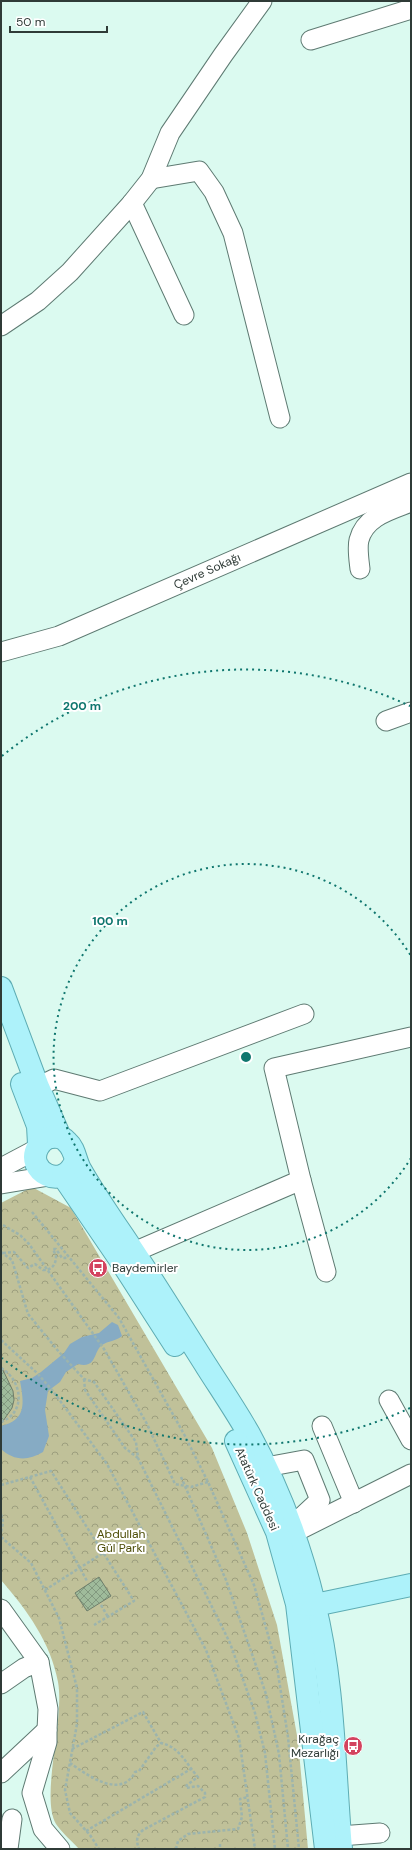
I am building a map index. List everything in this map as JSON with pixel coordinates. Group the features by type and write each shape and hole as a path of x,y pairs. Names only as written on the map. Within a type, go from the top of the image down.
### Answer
{"main road":[{"path":"1,988 38,1087 60,1137 71,1146 62,1171"},
{"path":"1,1026 38,1126 38,1146 35,1159 37,1166 42,1172 62,1171 92,1190 126,1255 248,1433 266,1467 292,1530 306,1605 411,1585"},
{"path":"38,1146 45,1139 60,1137"},
{"name":"Atatürk Caddesi","path":"126,1255 231,1432 277,1532 306,1605 333,1843"}],"street":[{"path":"1,326 38,301 70,272 132,203 151,179 170,132 262,1"},
{"path":"311,40 411,9"},
{"path":"151,179 199,171 214,192 233,233 280,418"},
{"path":"132,203 184,315"},
{"name":"Çevre Sokağı","path":"1,652 60,636 411,483"},
{"path":"360,569 359,541 366,526 381,514 411,502"},
{"path":"386,721 411,712"},
{"path":"38,1087 54,1079 100,1091 304,1014"},
{"path":"326,1272 300,1180 274,1068 411,1037"},
{"path":"1,1168 38,1146"},
{"path":"1,1184 62,1171"},
{"path":"126,1255 300,1180"},
{"path":"389,1400 411,1440"},
{"path":"322,1426 354,1503"},
{"path":"266,1467 304,1460 320,1500 292,1530"},
{"path":"292,1530 354,1503 411,1474"},
{"path":"1,1609 39,1662 48,1709 48,1730 47,1742 32,1793 43,1829 60,1849"},
{"path":"1,1684 24,1668 39,1662"},
{"path":"1,1773 48,1730"},
{"path":"8,1849 12,1819"},
{"path":"333,1843 380,1834"}],"path":[{"path":"32,1212 119,1318 185,1436 208,1482 254,1585 277,1667 288,1737 299,1849"},
{"path":"3,1225 29,1244 104,1349 147,1424 175,1484 191,1487 208,1482"},
{"path":"2,1253 14,1252 28,1268 35,1264 43,1270 47,1270 53,1266 56,1259 53,1249 56,1249 62,1258 65,1258 68,1255"},
{"path":"2,1253 12,1260 28,1314 58,1352 84,1379 94,1382 113,1407 136,1442 138,1458 230,1643 250,1699 265,1753 275,1849"},
{"path":"1,1340 37,1373 52,1390 107,1464 206,1650 239,1738 255,1849"},
{"path":"1,1346 5,1344"},
{"path":"1,1368 14,1379 18,1387 19,1397 17,1406 12,1414 1,1422"},
{"path":"84,1379 85,1390 125,1448 138,1458"},
{"path":"1,1485 51,1471 134,1601 94,1625"},
{"path":"30,1477 87,1581"},
{"path":"181,1477 226,1580 266,1694 279,1754 288,1849"},
{"path":"1,1514 3,1522 1,1533"},
{"path":"45,1590 103,1553"},
{"path":"101,1605 108,1617"},
{"path":"72,1749 143,1712 161,1743 176,1749 198,1777 186,1785 186,1788 198,1786 205,1792 205,1797 143,1830 138,1835 136,1842 139,1849"},
{"path":"70,1763 100,1782 116,1785 125,1783 133,1778 135,1772 139,1771 156,1747 161,1743"},
{"path":"86,1831 191,1769"},
{"path":"176,1849 178,1841 188,1834 238,1829 242,1817 240,1799 248,1797"},
{"path":"220,1844 220,1849"}],"green space":[{"name":"Abdullah Gül Parkı","path":"32,1187 71,1208 212,1448 247,1533 277,1625 298,1741 308,1849 79,1849 56,1824 52,1811 51,1795 51,1777 59,1698 55,1668 44,1640 37,1628 20,1603 1,1580 1,1203"}],"water":[{"path":"112,1322 118,1325 122,1336 102,1345 92,1362 84,1365 78,1364 66,1372 60,1382 48,1391 45,1410 49,1436 43,1452 32,1457 16,1458 1,1449 1,1426 16,1420 22,1410 23,1403 20,1381 32,1378 41,1372 64,1353 70,1344 82,1337 99,1333"}],"building":[{"path":"1,1366 13,1391 14,1400 12,1408 1,1424"},
{"path":"99,1577 111,1596 87,1611 75,1593"}],"place":[{"name":"Baydemirler","path":"98,1268"},
{"name":"Kırağaç Mezarlığı","path":"353,1746"}]}
